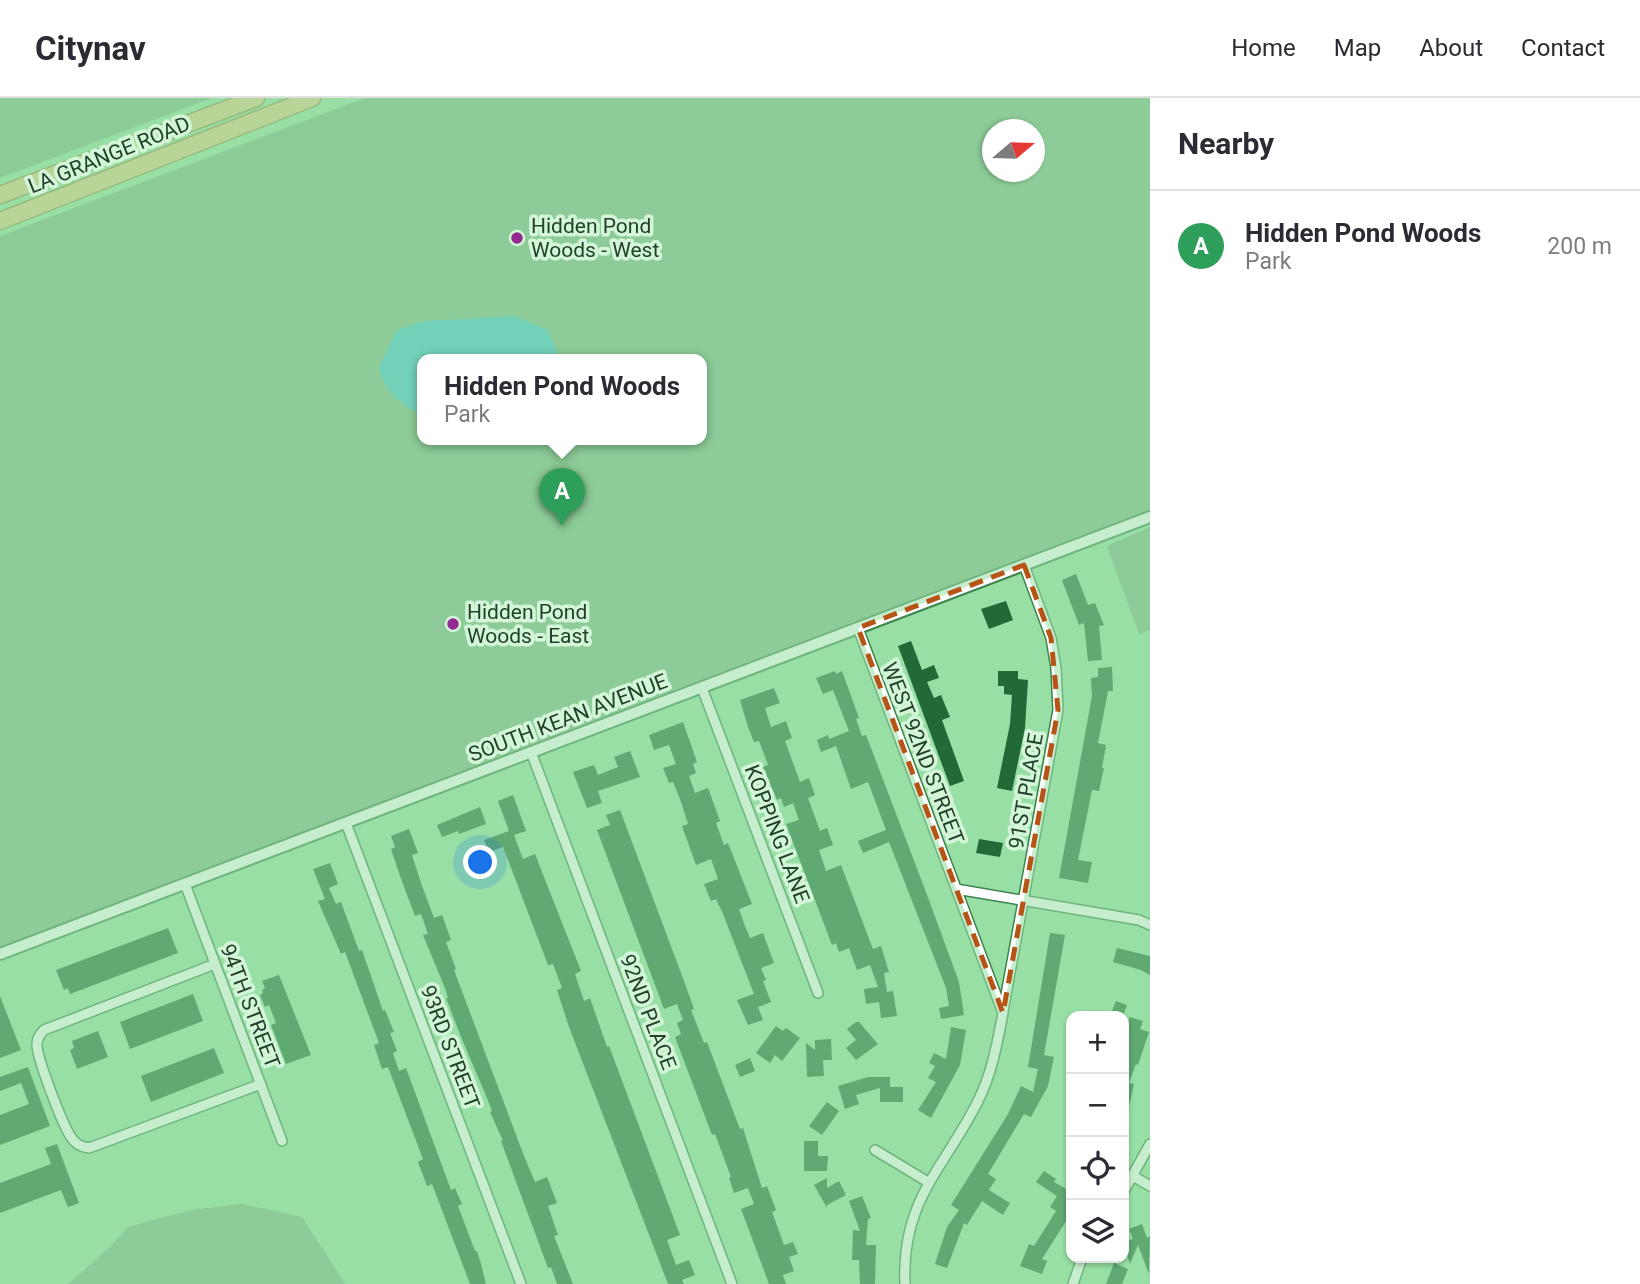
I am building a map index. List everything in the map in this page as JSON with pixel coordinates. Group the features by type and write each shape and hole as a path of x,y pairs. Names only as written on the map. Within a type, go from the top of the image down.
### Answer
{"highway":[{"name":"LA GRANGE ROAD","path":"0,195 256,98"},
{"name":"LA GRANGE ROAD","path":"0,221 312,98"}],"street":[{"name":"SOUTH KEAN AVENUE","path":"0,954 1150,517"},
{"name":"91ST PLACE","path":"1003,1013 1058,710 1051,638 1024,565"},
{"name":"WEST 92ND STREET","path":"858,628 1003,1013"},
{"name":"KOPPING LANE","path":"702,688 818,993"},
{"name":"92ND PLACE","path":"531,752 732,1284"},
{"name":"93RD STREET","path":"346,823 521,1284"},
{"name":"94TH STREET","path":"185,884 282,1141"},
{"path":"956,889 1139,920 1150,925"},
{"path":"215,964 44,1030 37,1046 54,1096 72,1139 89,1148 261,1084"},
{"path":"905,1284 907,1239 928,1182 977,1104 988,1080 1003,1013"},
{"path":"1129,1183 1150,1144"},
{"path":"875,1150 928,1182"},
{"path":"1133,1176 1150,1186"},
{"path":"1073,1284 1080,1263"}],"highlighted area":[{"path":"1024,565 1051,638 1058,710 1003,1013 956,889 858,628"}],"green space":[{"path":"0,98 212,98 0,178"},
{"path":"365,98 1150,98 1150,516 0,955 0,236"},
{"path":"1150,527 1150,630 1139,634 1107,546"},
{"path":"242,1204 302,1217 345,1284 68,1284 108,1249 128,1227 191,1210"}],"water":[{"path":"514,316 548,330 558,353 417,354 417,411 394,396 381,376 379,367 397,330 425,321"}],"building":[{"path":"1076,574 1088,605 1095,603 1104,625 1099,626 1102,660 1088,661 1084,623 1079,625 1062,580"},
{"path":"1006,601 1013,620 989,629 981,609"},
{"path":"911,641 922,670 934,665 939,678 927,682 934,698 941,695 950,717 942,720 964,781 950,786 898,646"},
{"path":"1112,667 1113,691 1108,691 1098,743 1106,745 1104,768 1099,791 1092,790 1078,860 1092,862 1088,883 1059,878 1092,696 1091,678 1098,677 1098,668"},
{"path":"835,671 836,674 842,671 859,718 856,719 862,736 866,735 926,892 959,982 964,1015 941,1019 939,1008 949,1006 946,988 889,842 863,853 858,841 886,830 868,782 851,789 836,746 821,752 817,740 828,735 829,739 849,731 833,690 823,694 816,678"},
{"path":"998,671 1018,671 1018,679 1028,680 1025,728 1012,791 997,788 1010,724 1012,695 1004,694 1004,686 998,686"},
{"path":"774,688 780,703 765,708 771,727 786,721 792,738 785,741 800,782 809,778 815,795 808,798 820,831 827,828 833,845 819,850 826,871 841,865 873,949 881,946 889,972 884,973 887,992 893,991 897,1016 881,1018 879,1002 866,1004 864,989 878,987 870,965 857,970 849,948 839,952 836,943 832,945 786,824 799,820 793,803 784,807 781,798 777,800 763,767 768,765 759,741 754,742 748,727 740,700"},
{"path":"683,722 697,762 693,764 696,773 689,776 695,793 708,788 720,821 716,823 724,845 728,843 752,904 739,909 745,926 750,938 763,933 774,963 761,968 771,1002 758,1007 763,1020 748,1025 737,1000 754,994 723,914 716,899 711,901 704,884 718,879 711,859 696,865 682,826 688,824 680,799 663,768 676,764 669,745 654,750 649,735"},
{"path":"630,751 640,777 598,791 602,803 587,808 573,772 594,765 598,775 618,767 614,757"},
{"path":"513,795 526,831 514,835 523,859 535,854 581,971 575,974 584,1001 590,998 680,1235 667,1240 676,1265 689,1260 695,1275 682,1280 684,1284 668,1284 569,1027 557,990 562,988 553,964 548,965 503,847 489,852 484,840 509,831 498,801"},
{"path":"480,807 486,824 442,837 437,825"},
{"path":"620,810 694,1009 691,1010 704,1043 707,1042 740,1129 743,1128 762,1188 767,1186 776,1210 772,1212 784,1245 793,1242 798,1254 789,1257 794,1271 783,1275 786,1284 769,1284 741,1209 754,1204 748,1188 734,1193 715,1134 712,1135 675,1037 681,1034 677,1023 683,1020 677,1004 664,1009 597,830 610,825 606,815"},
{"path":"409,829 418,853 412,855 421,883 434,918 442,915 451,940 446,942 456,969 454,970 524,1156 535,1182 547,1177 557,1203 548,1206 558,1235 554,1236 573,1284 557,1284 551,1267 548,1268 490,1112 492,1111 423,935 428,934 421,914 415,916 400,876 391,849 395,847 391,836"},
{"path":"979,839 1003,843 1000,857 976,853"},
{"path":"330,863 338,884 329,888 336,904 341,902 359,951 362,950 383,1011 385,1010 394,1032 390,1033 397,1051 393,1053 399,1071 406,1068 451,1190 455,1188 462,1204 458,1206 477,1251 486,1284 470,1284 432,1184 427,1186 418,1162 423,1159 388,1067 382,1069 374,1045 379,1043 345,952 341,954 318,901 325,899 313,869"},
{"path":"168,928 178,953 70,994 68,988 64,990 56,970"},
{"path":"1050,933 1065,935 1044,1055 1054,1057 1048,1086 1031,1117 1024,1114 988,1174 996,1179 989,1190 1010,1203 1003,1215 982,1201 967,1225 964,1223 947,1268 935,1264 947,1227 959,1210 951,1205 1008,1114 1021,1086 1033,1092 1038,1069 1028,1067"},
{"path":"1117,948 1150,956 1150,975 1113,962"},
{"path":"279,975 311,1055 286,1064 271,1025 276,1023 269,1005 265,1007 260,995 265,988 262,981"},
{"path":"193,994 203,1021 130,1049 120,1022"},
{"path":"0,996 21,1050 0,1058"},
{"path":"1116,1001 1127,1005 1125,1011 1112,1011"},
{"path":"1130,1017 1143,1021 1140,1029 1149,1032 1129,1083 1129,1042"},
{"path":"859,1022 878,1044 856,1060 846,1048 856,1040 847,1029"},
{"path":"776,1026 783,1031 786,1028 800,1038 782,1061 775,1055 770,1063 756,1053"},
{"path":"951,1027 966,1030 960,1065 931,1118 918,1110 936,1082 928,1078 935,1066 929,1063 934,1053 946,1059"},
{"path":"98,1031 108,1057 77,1069 70,1050 74,1048 72,1041"},
{"path":"831,1039 832,1060 823,1060 824,1076 807,1077 806,1043 815,1050 815,1040"},
{"path":"214,1048 224,1073 151,1102 141,1076"},
{"path":"750,1058 755,1071 740,1077 735,1065"},
{"path":"28,1067 50,1126 0,1145 0,1115 29,1104 21,1083 0,1091 0,1077"},
{"path":"868,1077 890,1077 890,1087 903,1087 903,1102 880,1102 880,1088 856,1095 859,1104 845,1109 838,1086"},
{"path":"1129,1083 1134,1084 1129,1106"},
{"path":"827,1102 839,1111 822,1135 809,1126"},
{"path":"804,1141 818,1141 818,1156 828,1156 827,1171 804,1171"},
{"path":"57,1144 79,1203 68,1207 61,1190 0,1213 0,1183 51,1164 45,1148"},
{"path":"1044,1171 1056,1179 1054,1182 1066,1189 1066,1221 1042,1259 1047,1261 1042,1274 1020,1266 1029,1244 1034,1246 1056,1211 1050,1207 1057,1196 1036,1182"},
{"path":"827,1178 827,1188 839,1181 846,1195 827,1205 827,1208 814,1185"},
{"path":"862,1196 871,1218 868,1219 866,1245 876,1245 875,1284 860,1284 859,1260 852,1260 853,1230 860,1231 849,1201"},
{"path":"1142,1224 1147,1238 1150,1236 1149,1274 1138,1245 1130,1264 1129,1240 1133,1239 1129,1229"},
{"path":"1114,1263 1128,1269 1122,1284 1106,1284"}],"place":[{"name":"Hidden Pond Woods - West","path":"517,238"},
{"name":"Hidden Pond Woods","path":"562,526"},
{"name":"Hidden Pond Woods - East","path":"453,624"}]}
